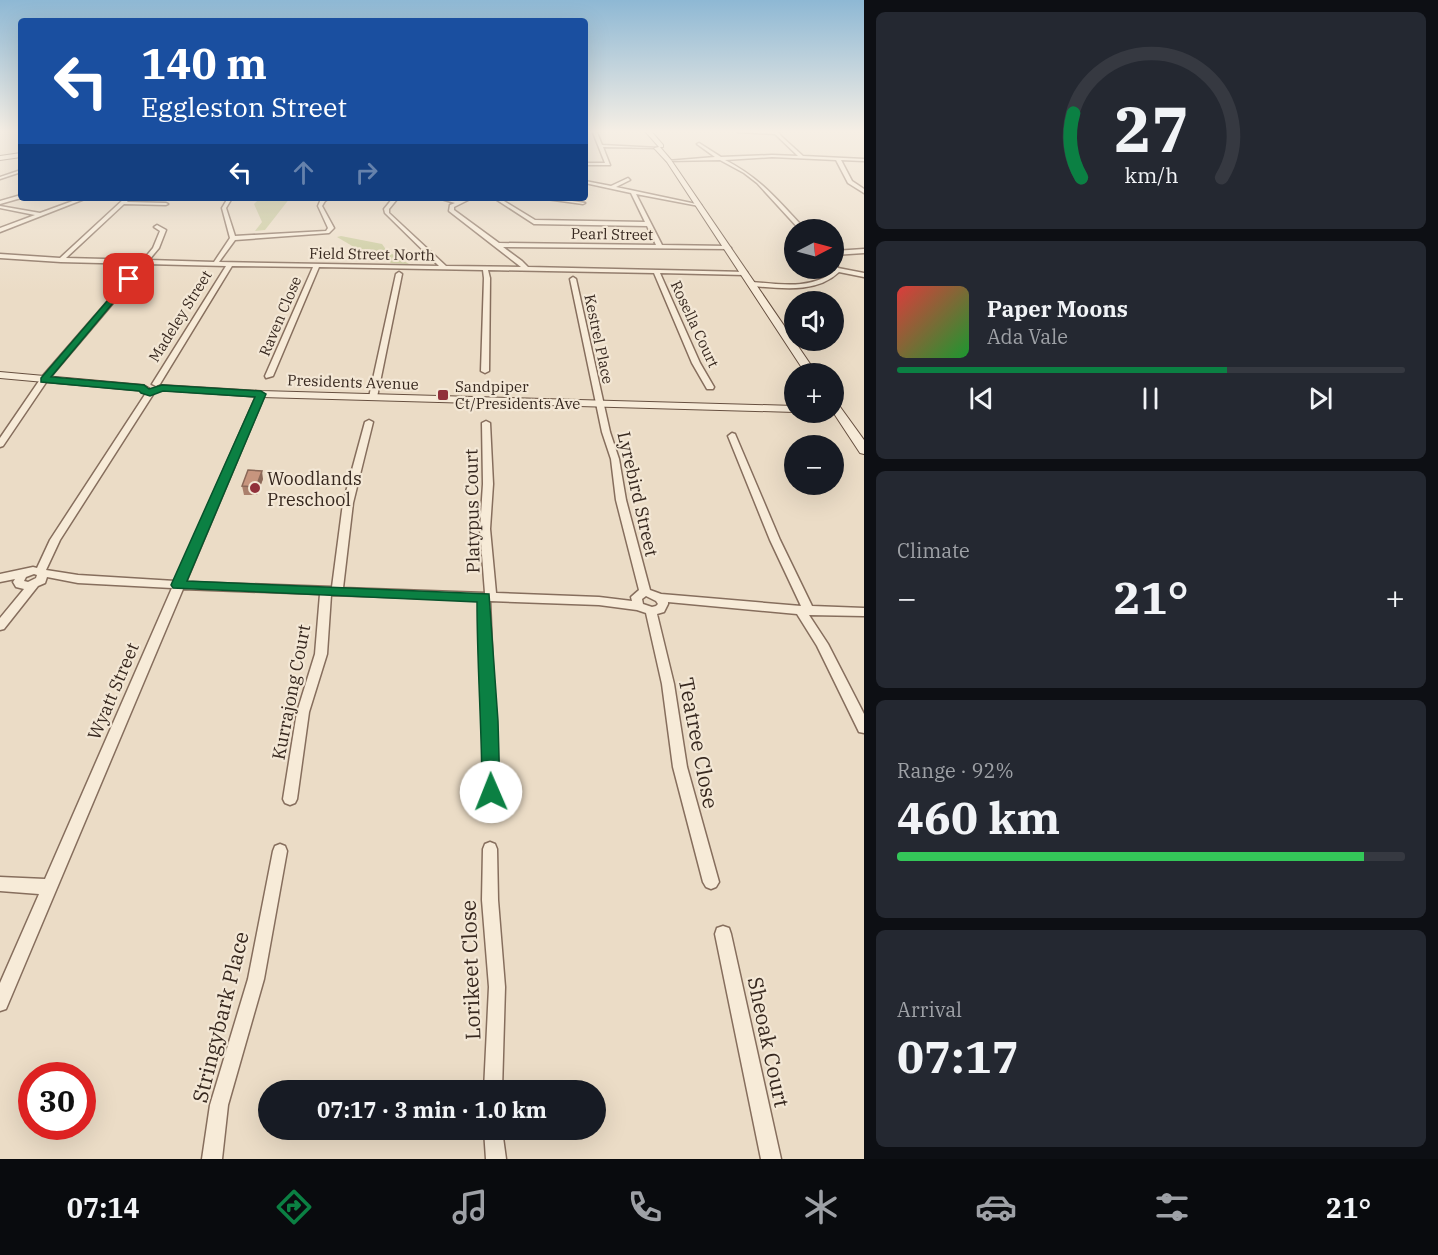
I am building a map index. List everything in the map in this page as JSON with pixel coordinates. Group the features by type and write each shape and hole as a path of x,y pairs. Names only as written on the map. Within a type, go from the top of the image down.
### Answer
{"street":[{"path":"594,184 678,202 697,202"},
{"path":"611,188 618,184"},
{"path":"685,184 805,363"},
{"path":"760,184 793,219"},
{"path":"633,193 660,247"},
{"path":"0,205 18,197"},
{"path":"0,230 77,201"},
{"path":"61,260 124,201"},
{"path":"228,201 224,208 233,238"},
{"path":"233,238 327,232 331,228 320,211 322,201"},
{"path":"393,201 386,209 387,213 445,268"},
{"path":"454,201 459,202"},
{"path":"501,201 534,222 648,224"},
{"path":"566,201 583,203"},
{"path":"459,202 450,208 451,210 523,264 526,269"},
{"path":"122,203 166,204"},
{"path":"0,205 41,215"},
{"path":"0,444 44,380 156,248 163,230 157,227"},
{"path":"215,264 233,238"},
{"name":"Pearl Street","path":"496,244 728,248"},
{"path":"844,252 864,251"},
{"name":"Field Street North","path":"0,256 215,264 744,273"},
{"path":"6,263 14,257"},
{"name":"Madeley Street","path":"11,609 23,577 55,540 230,264"},
{"name":"Raven Close","path":"268,376 316,266"},
{"path":"484,268 487,278 485,371"},
{"path":"844,271 864,274"},
{"name":"Rosella Court","path":"656,272 696,363 710,387"},
{"path":"373,397 399,274"},
{"name":"Kestrel Place","path":"573,279 599,404"},
{"path":"752,284 813,283 826,279"},
{"name":"Presidents Avenue","path":"0,375 153,388 261,394 784,409"},
{"name":"Wyatt Street","path":"0,1003 261,394"},
{"name":"Lyrebird Street","path":"599,404 615,459 621,500 649,602"},
{"name":"Kurrajong Court","path":"290,799 303,711 321,654 331,591 344,549 348,506 356,465 369,422"},
{"path":"844,422 864,450"},
{"name":"Platypus Court","path":"486,423 488,484 485,528 488,598 485,668 490,721 491,792"},
{"path":"732,436 804,610 864,728"},
{"name":"Madeley Street","path":"0,626 11,609 39,578 55,540"},
{"path":"0,579 23,577 78,579 488,598 699,603 864,612"},
{"name":"Teatree Close","path":"649,602 668,684 681,767 711,882"},
{"name":"Lorikeet Close","path":"490,849 490,900 497,987 493,1080"},
{"name":"Stringybark Place","path":"212,1159 219,1105 256,979 280,851"},
{"path":"0,884 50,887"},
{"name":"Sheoak Court","path":"723,934 771,1159"},
{"path":"494,1140 496,1159"}],"green space":[{"path":"257,201 288,201 265,230 255,231 262,222 254,204"},
{"path":"337,237 382,244 387,251 409,264 391,263 370,249 359,250"}],"building":[{"path":"248,470 262,471 256,487 242,486"}],"place":[{"name":"Sandpiper Ct/Presidents Ave","path":"443,395"},
{"name":"Woodlands Preschool","path":"255,488"}],"route":[{"path":"129,279 44,380 144,388 144,391 150,393 162,388 261,394 178,585 484,597 491,792"}]}
